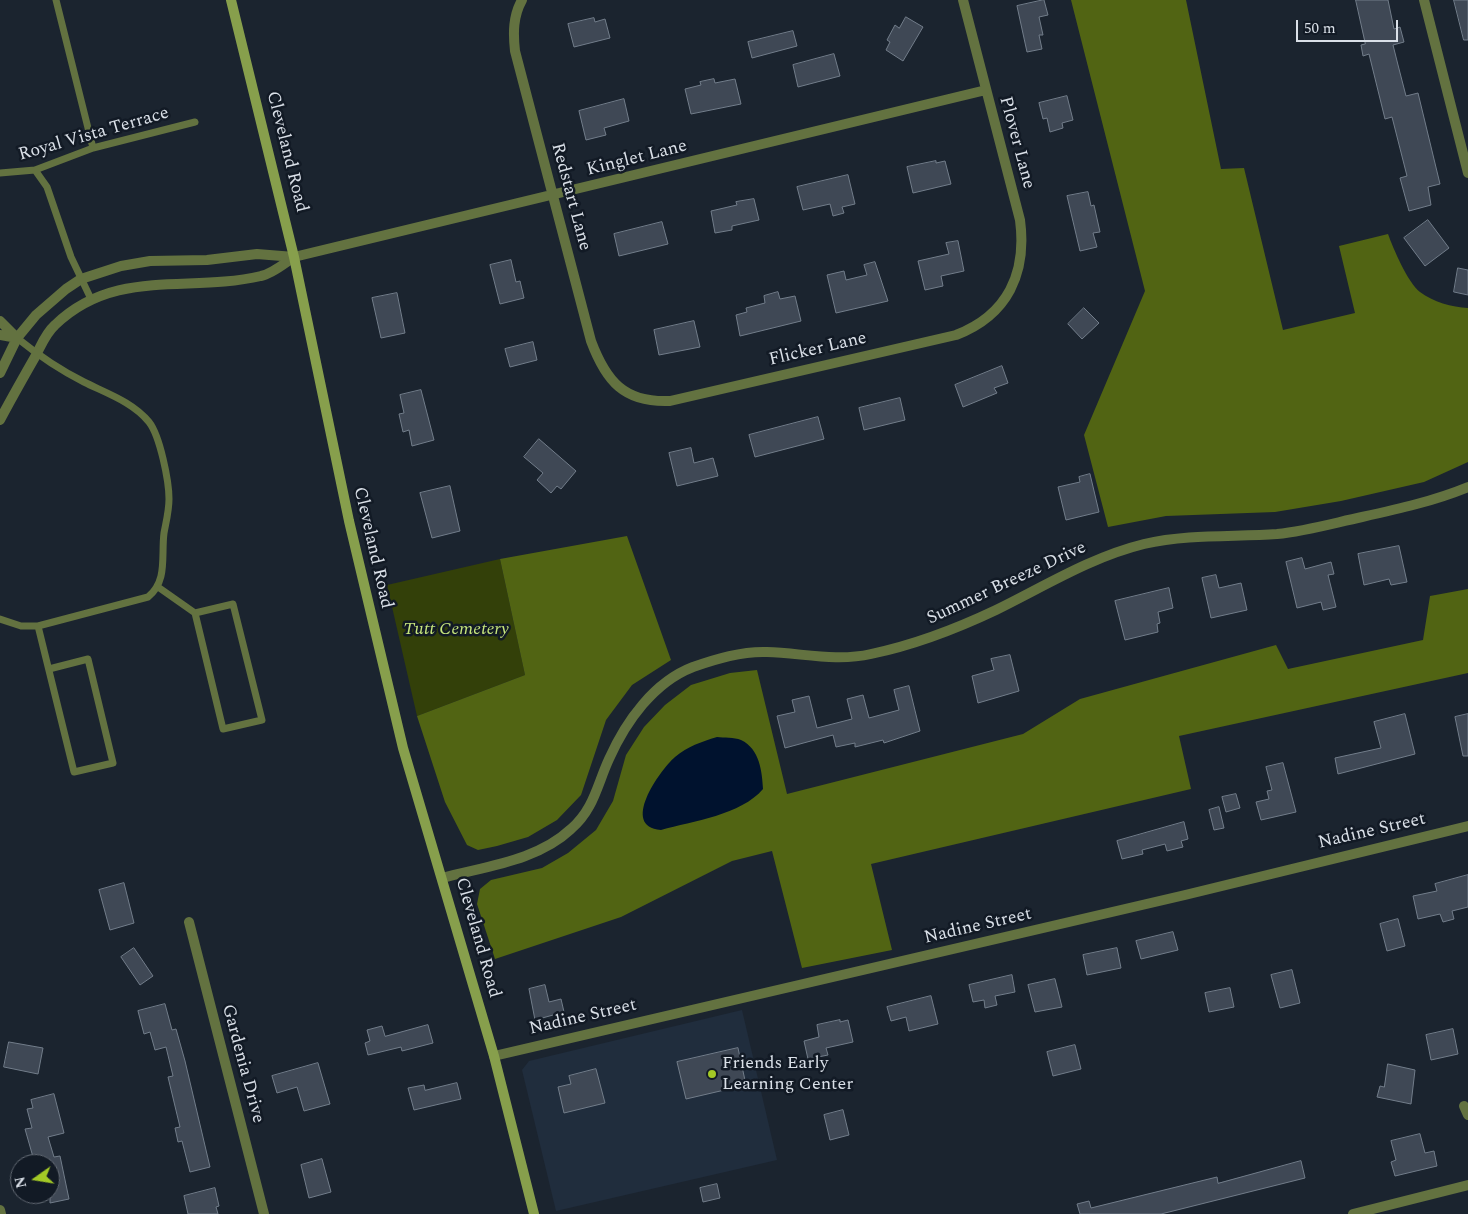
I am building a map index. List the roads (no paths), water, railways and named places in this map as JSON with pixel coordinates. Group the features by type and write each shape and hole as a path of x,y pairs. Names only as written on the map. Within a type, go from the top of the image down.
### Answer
{"main road":[{"name":"Cleveland Road","path":"231,0 294,257 326,416 403,748 494,1056 534,1214"}],"street":[{"name":"Plover Lane","path":"963,0 1020,220 1022,239 1018,273 1008,294"},
{"path":"1424,0 1468,173"},
{"name":"Redstart Lane","path":"521,1 513,33 515,51 591,341 606,374 623,391"},
{"name":"Kinglet Lane","path":"294,257 986,90"},
{"path":"0,373 17,338 41,310 81,279 122,266 150,261 207,260 257,254 294,257"},
{"path":"0,420 42,342 54,326 91,299 129,287 263,276 294,257"},
{"name":"Flicker Lane","path":"623,391 646,401 670,401 956,335 981,323 992,314 1008,294"},
{"path":"0,321 17,338"},
{"path":"0,335 17,338"},
{"name":"Summer Breeze Drive","path":"442,878 528,855 550,845 570,830 587,813 609,758 642,705 663,684 689,669 714,660 756,652 833,658 863,656 890,650 965,624 1074,569 1143,545 1201,536 1250,536 1312,529 1422,503 1468,487"},
{"name":"Nadine Street","path":"494,1056 1185,895 1468,826"},
{"name":"Gardenia Drive","path":"189,922 264,1214"},
{"path":"1354,1214 1468,1185"},
{"path":"0,1210 1,1214"}],"lane":[{"path":"56,0 93,148"},
{"name":"Royal Vista Terrace","path":"0,173 35,170 93,148 195,122"},
{"path":"35,170 50,193 71,257 91,299"},
{"path":"0,618 21,626 38,626 140,601 148,597 158,587 163,566 163,548 169,497 168,481 150,423 127,403 82,381 36,354 17,338"},
{"path":"158,587 195,613 223,729 262,720 233,604 195,613"},
{"path":"38,626 74,772 113,763 88,659 49,669"}],"water":[{"path":"717,737 741,740 752,749 761,768 763,789 754,798 742,805 716,816 661,830 649,827 644,819 643,809 660,774 675,757 685,750"}],"place":[{"name":"Friends Early Learning Center","path":"712,1074"}],"park label":[{"name":"Tutt Cemetery","path":"456,630"}]}
